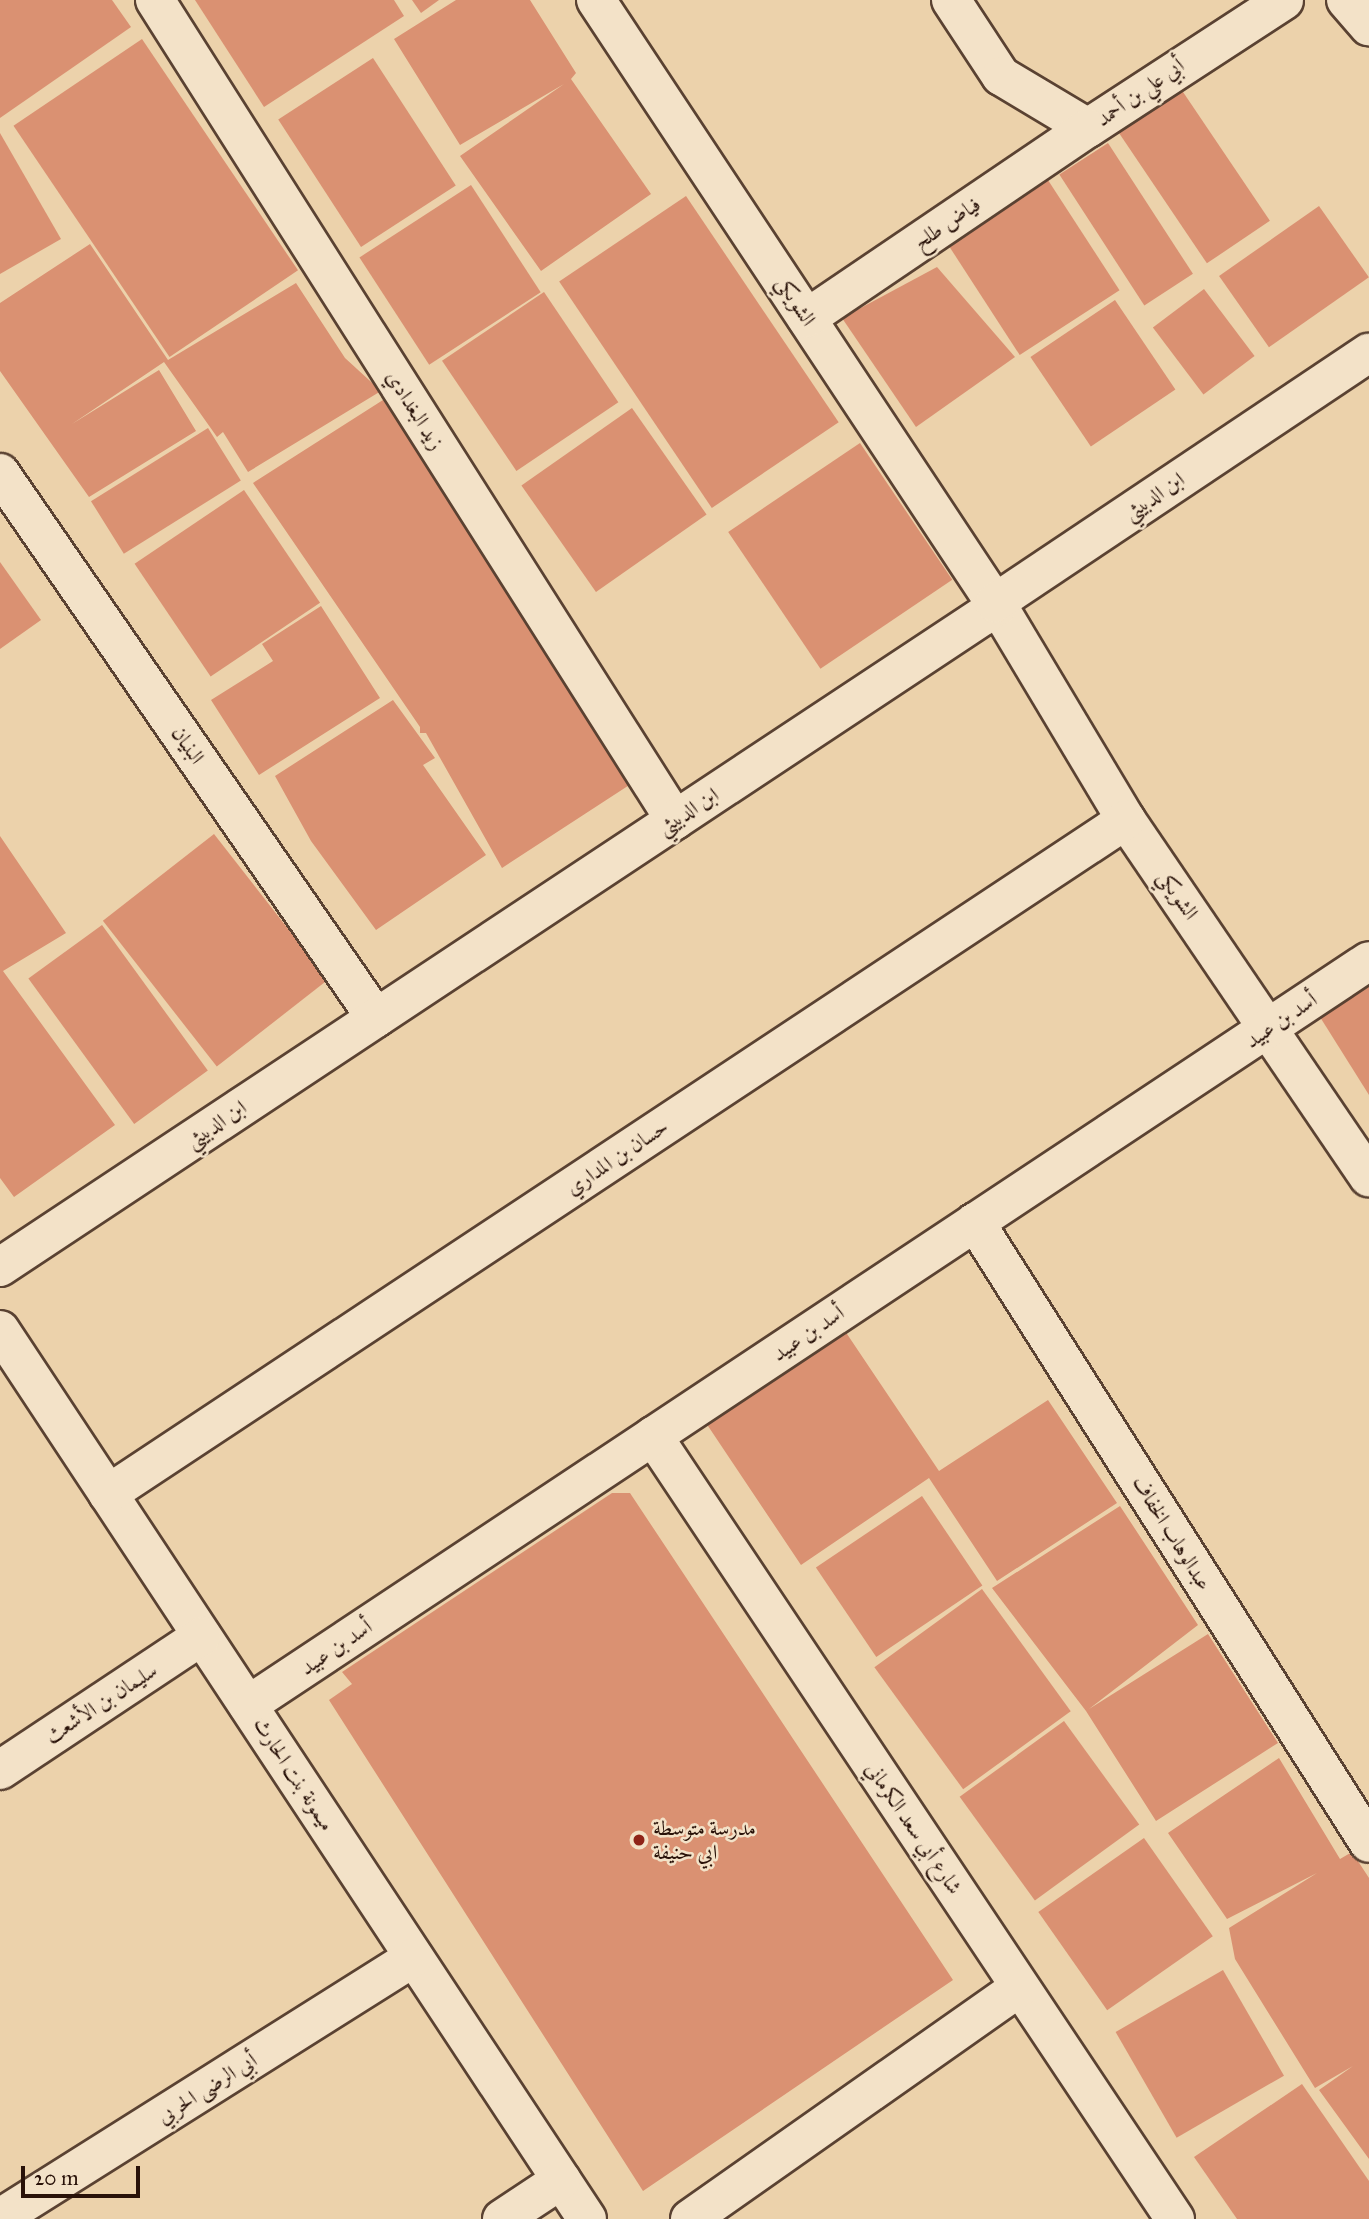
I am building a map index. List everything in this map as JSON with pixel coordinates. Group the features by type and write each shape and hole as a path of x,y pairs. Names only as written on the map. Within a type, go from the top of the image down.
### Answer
{"street":[{"name":"زيد البغدادي","path":"155,0 675,820"},
{"name":"الشويكي","path":"596,0 996,604 1126,820 1270,1027 1369,1177"},
{"name":"أبي علي بن أحمد","path":"951,0 1001,76 1088,128 1284,0"},
{"path":"1346,0 1369,26"},
{"name":"فياض طلح","path":"807,318 1088,128"},
{"name":"ابن الدبيثي","path":"0,1267 675,820 1369,353"},
{"name":"البنيان","path":"0,473 376,1018"},
{"name":"حسان بن المداري","path":"108,1494 1126,820"},
{"name":"أسد بن عبيد","path":"248,1705 1369,961"},
{"name":"عبدالوهاب الخفاف","path":"975,1222 1369,1843"},
{"name":"ميمونة بنت الحارث","path":"5,1348 108,1494 587,2219"},
{"name":"شارع أبي سعد الكرماني","path":"653,1436 1175,2219"},
{"name":"سليمان بن الأشعث","path":"0,1770 202,1636"},
{"name":"أبي الرضى الحربي","path":"0,2218 414,1957"},
{"path":"690,2219 1020,1987"},
{"path":"502,2219 561,2179"}],"building":[{"path":"0,0 112,0 131,27 0,118"},
{"path":"195,0 394,0 404,16 264,107"},
{"path":"412,0 439,0 421,13"},
{"path":"456,0 530,0 576,73 571,79 651,194 541,271 460,156 564,84 460,145 394,39"},
{"path":"142,39 298,270 170,357 13,126"},
{"path":"373,58 456,185 361,247 278,120"},
{"path":"1181,89 1270,221 1207,263 1118,131"},
{"path":"0,133 61,239 0,274"},
{"path":"1108,143 1193,274 1144,305 1059,175"},
{"path":"1046,177 1120,290 1020,355 946,242"},
{"path":"471,185 541,292 429,365 359,257"},
{"path":"686,196 839,422 712,508 559,282"},
{"path":"1319,206 1369,277 1269,347 1219,276"},
{"path":"90,244 168,360 296,283 345,358 381,391 248,472 223,432 217,437 164,362 72,424 159,370 196,431 89,497 0,371 0,303"},
{"path":"937,267 1015,357 916,427 842,318"},
{"path":"1204,289 1255,356 1203,395 1153,328"},
{"path":"544,292 618,402 516,471 442,361"},
{"path":"1115,300 1175,390 1091,447 1030,357"},
{"path":"383,400 637,780 502,868 426,733 420,733 420,727 253,483"},
{"path":"632,408 707,514 596,592 521,485"},
{"path":"208,428 241,481 124,554 91,501"},
{"path":"860,443 952,580 820,669 728,532"},
{"path":"244,490 320,603 211,677 135,564"},
{"path":"0,562 41,620 0,649"},
{"path":"321,606 380,698 259,775 211,700 273,661 262,644"},
{"path":"393,700 435,758 423,765 486,855 376,930 311,841 275,776"},
{"path":"214,834 328,980 217,1067 103,921"},
{"path":"0,836 66,933 3,971 115,1125 14,1197 0,1178"},
{"path":"102,925 208,1071 134,1124 28,978"},
{"path":"1369,986 1369,1095 1320,1017"},
{"path":"845,1331 939,1471 1048,1400 1117,1503 997,1581 929,1478 801,1565 706,1423"},
{"name":"مدرسة متوسطة ابي حنيفة","path":"612,1493 630,1493 953,1980 643,2191 329,1700 352,1684 342,1672"},
{"path":"922,1496 982,1586 876,1657 816,1568"},
{"path":"1120,1506 1198,1625 1089,1709 1208,1634 1278,1743 1156,1821 1086,1711 992,1588"},
{"path":"982,1589 1071,1711 963,1789 874,1667"},
{"path":"1064,1721 1139,1825 1035,1900 960,1797"},
{"path":"1279,1758 1340,1859 1352,1852 1369,1878 1369,2159 1319,2090 1353,2066 1315,2088 1235,1959 1229,1928 1317,1873 1227,1919 1168,1833"},
{"path":"1144,1838 1213,1936 1107,2010 1038,1912"},
{"path":"1223,1970 1284,2076 1177,2138 1116,2032"},
{"path":"1302,2084 1369,2181 1369,2219 1237,2219 1194,2157"}],"place":[{"name":"مدرسة متوسطة ابي حنيفة","path":"639,1840"}]}
